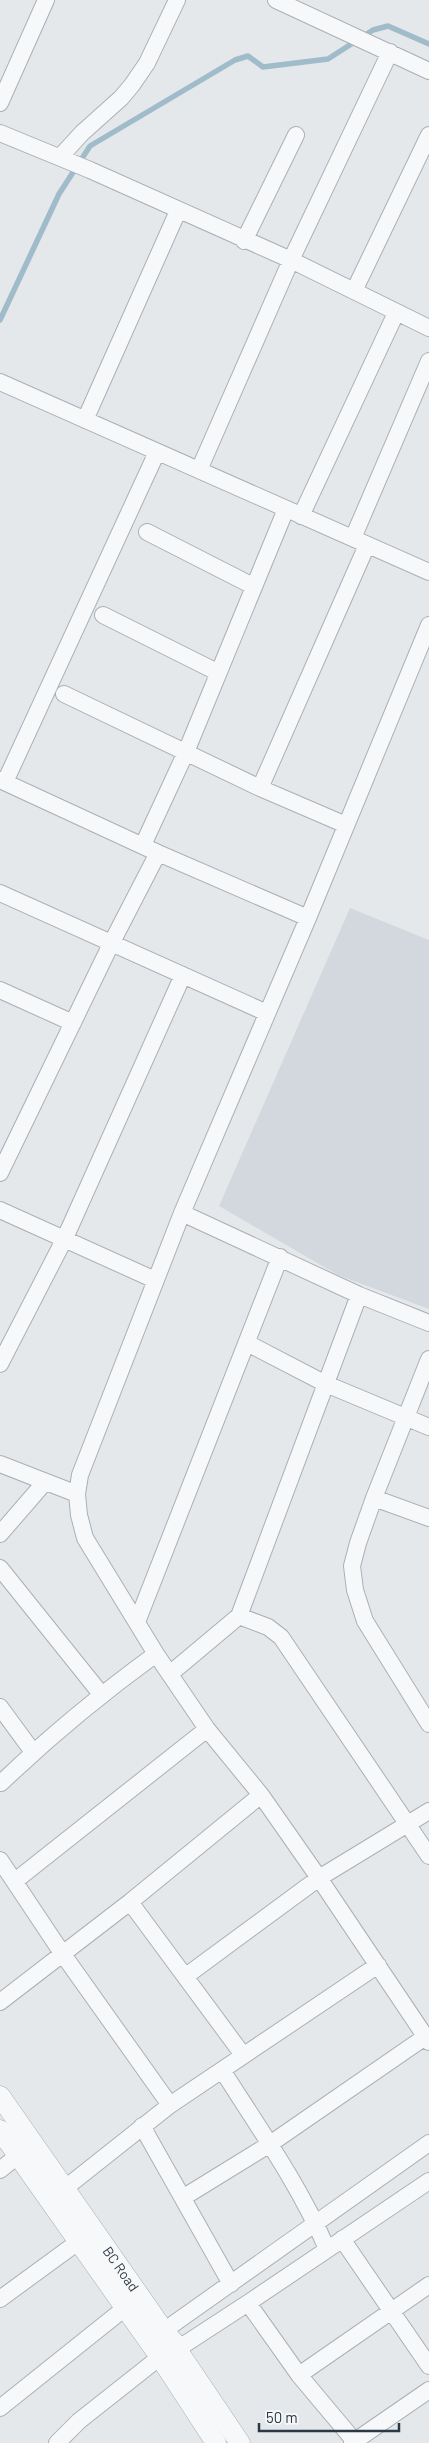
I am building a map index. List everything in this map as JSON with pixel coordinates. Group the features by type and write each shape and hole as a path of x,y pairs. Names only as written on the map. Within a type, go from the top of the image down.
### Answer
{"street":[{"path":"0,103 46,0"},
{"path":"64,159 82,133 121,98 132,85 146,63 177,0"},
{"path":"276,0 429,71"},
{"path":"199,470 383,49"},
{"path":"0,133 90,170 244,241 291,260 429,328"},
{"path":"244,241 296,134"},
{"path":"354,291 429,135"},
{"path":"85,420 178,211"},
{"path":"301,516 396,313"},
{"path":"260,788 360,542 429,361"},
{"path":"0,382 429,572"},
{"path":"157,452 2,781 158,853 308,918"},
{"path":"143,845 186,752 217,672 286,509"},
{"path":"147,532 253,586"},
{"path":"102,615 217,672"},
{"path":"184,2197 270,2144 427,2040 320,1878 261,1795 207,1729 156,1654 86,1538 79,1515 77,1494 80,1475 182,1213 308,918 429,626"},
{"path":"64,694 260,788 346,825"},
{"path":"0,1173 111,944 158,853"},
{"path":"0,893 267,1013"},
{"path":"0,1364 65,1238 183,974"},
{"path":"0,990 73,1023"},
{"path":"0,1210 156,1280"},
{"path":"182,1213 359,1295 429,1323"},
{"path":"137,1622 280,1257"},
{"path":"170,1672 239,1616 359,1295"},
{"path":"247,1343 326,1384 405,1419 429,1427"},
{"path":"429,1359 374,1498 358,1542 352,1566 355,1590 365,1621 424,1704 429,1724"},
{"path":"0,1464 77,1494"},
{"path":"0,1534 45,1482"},
{"path":"374,1498 429,1518"},
{"path":"0,1568 101,1694"},
{"path":"239,1616 268,1627 281,1636 429,1856"},
{"path":"1,1783 33,1752 101,1694 156,1654"},
{"path":"0,1707 33,1752"},
{"path":"15,1881 207,1729"},
{"path":"0,2002 130,1902 261,1795"},
{"path":"186,1976 320,1878 429,1811"},
{"path":"0,1860 62,1953 170,2104"},
{"path":"130,1902 243,2055"},
{"path":"64,2190 170,2104 378,1966"},
{"path":"222,2070 270,2144 316,2224 327,2249"},
{"name":"BC Road","path":"0,2096 34,2142 158,2343 179,2348 180,2354 240,2443"},
{"path":"142,2126 184,2197 231,2284"},
{"path":"0,2130 125,2308 158,2343 216,2443"},
{"path":"0,2170 34,2142"},
{"path":"57,2443 158,2343 231,2284 429,2144"},
{"path":"179,2348 429,2181"},
{"path":"342,2239 429,2366"},
{"path":"0,2299 78,2242"},
{"path":"298,2375 429,2285"},
{"path":"248,2303 298,2375 354,2442 429,2390"},
{"path":"0,2408 125,2308"}],"shaded area":[{"path":"350,908 429,940 429,1309 338,1275 219,1206"}],"waterway":[{"path":"0,320 59,194 90,146 235,60 248,56 263,67 328,59 373,30 388,26 429,44"}]}
